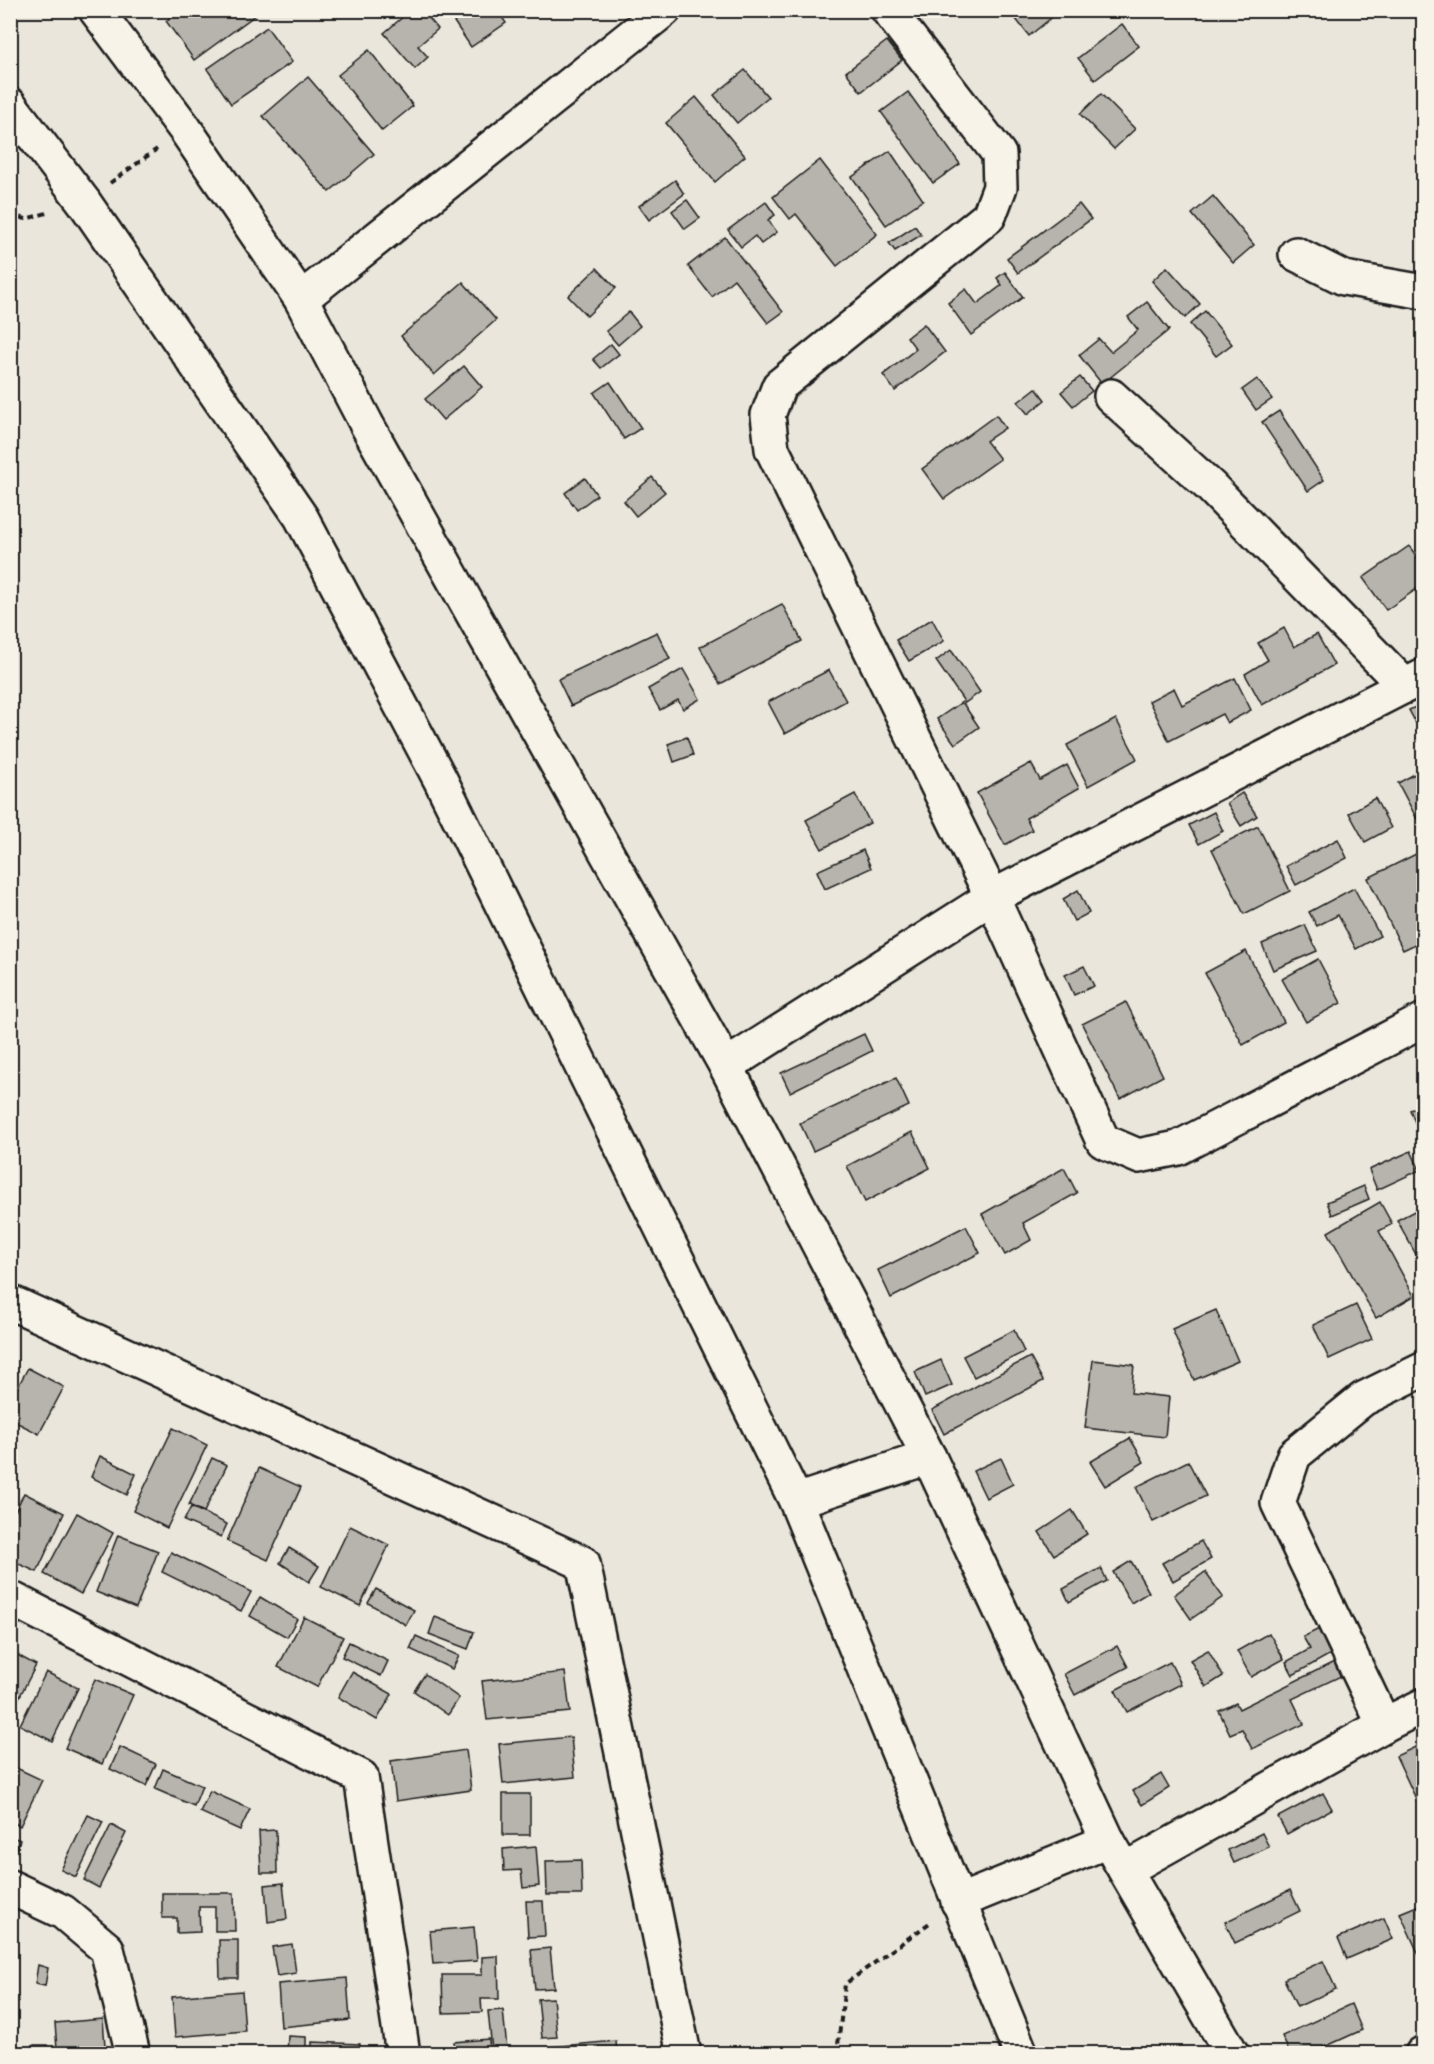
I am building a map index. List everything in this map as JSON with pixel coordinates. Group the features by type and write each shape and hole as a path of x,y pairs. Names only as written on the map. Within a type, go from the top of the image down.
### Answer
{"street":[{"path":"96,10 185,129 301,299 367,425 726,1065 928,1457 1108,1841 1232,2054"},
{"path":"301,299 664,10"},
{"path":"888,10 999,154 1000,187 989,216 779,386 768,415 772,449 992,897 1102,1141 1138,1156 1178,1148 1424,1020"},
{"path":"10,105 84,202 301,516 440,779 796,1501 1021,2054"},
{"path":"1296,254 1344,278 1424,292"},
{"path":"726,1065 992,897 1414,681 1112,396"},
{"path":"10,1302 583,1563 684,2054"},
{"path":"1384,1725 1278,1503 1294,1455 1363,1399 1424,1369"},
{"path":"796,1501 928,1457"},
{"path":"10,1598 361,1778 403,2054"},
{"path":"1125,1870 1384,1725 1424,1705"},
{"path":"958,1902 1108,1841"},
{"path":"10,1887 63,1912 107,1949 133,2054"}],"path":[{"path":"84,202 185,129"},
{"path":"837,2054 845,1984 958,1902"}],"building":[{"path":"181,10 256,10 258,13 194,60 166,21"},
{"path":"411,10 422,10 438,29 418,46 428,57 415,69 384,33"},
{"path":"446,10 497,10 506,23 471,47"},
{"path":"1009,10 1061,10 1029,36"},
{"path":"1122,24 1139,46 1095,80 1078,58"},
{"path":"267,27 292,62 231,104 207,69"},
{"path":"887,41 902,60 861,92 846,72"},
{"path":"369,50 413,106 382,131 338,75"},
{"path":"745,70 768,97 737,123 714,95"},
{"path":"308,77 374,154 329,192 263,116"},
{"path":"908,92 960,164 933,183 881,112"},
{"path":"1101,94 1135,129 1114,149 1080,114"},
{"path":"696,97 745,156 715,182 666,123"},
{"path":"890,151 923,200 886,225 852,177"},
{"path":"820,160 877,234 837,266 796,214 790,219 773,197"},
{"path":"675,180 684,194 649,220 639,206"},
{"path":"1213,196 1254,245 1233,263 1192,214"},
{"path":"687,200 700,218 685,229 672,211"},
{"path":"766,202 775,215 768,220 777,232 761,244 755,236 741,247 728,230"},
{"path":"1079,204 1091,219 1018,273 1007,258"},
{"path":"915,226 921,235 895,251 889,243"},
{"path":"725,237 783,312 768,323 734,279 712,297 688,266"},
{"path":"1167,267 1200,304 1185,318 1152,281"},
{"path":"597,268 616,288 587,316 568,296"},
{"path":"1005,272 1023,297 971,335 948,303 966,289 977,304 1002,285 997,278"},
{"path":"463,282 496,320 434,375 401,336"},
{"path":"1147,302 1169,330 1102,384 1079,355 1099,339 1111,352 1138,330 1128,317"},
{"path":"1205,311 1232,344 1216,356 1190,324"},
{"path":"629,312 640,326 618,345 606,331"},
{"path":"924,324 945,352 895,391 883,375 916,349 907,337"},
{"path":"611,344 619,354 601,368 593,359"},
{"path":"464,366 482,387 443,420 425,399"},
{"path":"1080,377 1092,391 1073,406 1061,392"},
{"path":"1257,379 1272,399 1256,410 1242,390"},
{"path":"610,382 641,428 624,439 594,393"},
{"path":"1036,388 1045,400 1028,414 1018,402"},
{"path":"1279,411 1324,480 1308,491 1262,422"},
{"path":"996,415 1005,428 986,441 1000,459 944,499 922,469"},
{"path":"652,477 665,492 636,516 624,501"},
{"path":"585,478 597,495 577,510 565,493"},
{"path":"1409,546 1424,566 1424,584 1386,610 1363,578"},
{"path":"782,604 802,641 720,684 700,647"},
{"path":"932,619 944,641 909,661 896,640"},
{"path":"1284,628 1294,647 1317,634 1334,665 1262,705 1245,674 1268,660 1258,643"},
{"path":"657,632 670,659 571,706 558,679"},
{"path":"951,650 980,692 965,703 936,661"},
{"path":"683,669 700,699 683,709 678,700 660,710 648,689"},
{"path":"829,670 846,701 785,734 768,702"},
{"path":"1235,678 1251,710 1227,723 1222,714 1169,741 1149,701 1174,688 1182,705"},
{"path":"962,702 979,727 955,744 937,719"},
{"path":"1424,703 1424,738 1409,710"},
{"path":"1116,719 1137,759 1088,786 1067,745"},
{"path":"687,737 693,755 674,762 668,744"},
{"path":"1031,763 1040,780 1067,765 1079,788 1026,818 1032,830 1005,845 977,793"},
{"path":"1420,771 1424,777 1424,815 1417,819 1398,783"},
{"path":"1242,793 1257,816 1241,826 1227,803"},
{"path":"855,794 870,823 822,849 806,820"},
{"path":"1375,798 1391,828 1365,842 1349,813"},
{"path":"1214,812 1223,831 1199,844 1189,825"},
{"path":"1258,826 1290,891 1244,914 1212,849"},
{"path":"1338,839 1347,858 1296,885 1286,866"},
{"path":"863,850 871,868 825,889 817,871"},
{"path":"1424,850 1424,940 1403,950 1368,878"},
{"path":"1354,888 1380,936 1356,949 1338,915 1317,926 1309,912"},
{"path":"1078,890 1089,913 1074,921 1063,899"},
{"path":"1305,925 1317,951 1273,970 1262,944"},
{"path":"1246,951 1284,1022 1243,1045 1205,973"},
{"path":"1318,959 1341,1003 1306,1022 1282,979"},
{"path":"1084,966 1094,986 1074,995 1065,975"},
{"path":"1126,1002 1163,1076 1120,1099 1082,1024"},
{"path":"864,1034 872,1051 790,1092 781,1073"},
{"path":"896,1078 909,1106 813,1151 800,1123"},
{"path":"1424,1105 1424,1144 1410,1110"},
{"path":"912,1132 930,1168 865,1202 847,1166"},
{"path":"1411,1151 1420,1170 1377,1190 1369,1170"},
{"path":"1064,1168 1077,1193 1023,1223 1031,1240 1005,1255 982,1214"},
{"path":"1364,1186 1369,1199 1332,1215 1327,1202"},
{"path":"1380,1202 1392,1224 1379,1231 1414,1296 1376,1318 1328,1232"},
{"path":"1424,1206 1424,1269 1397,1220"},
{"path":"966,1226 980,1253 891,1298 878,1270"},
{"path":"1356,1305 1372,1339 1329,1359 1313,1325"},
{"path":"1216,1310 1238,1361 1194,1380 1172,1329"},
{"path":"1014,1330 1024,1352 974,1377 963,1356"},
{"path":"1030,1357 1043,1381 944,1434 932,1410"},
{"path":"941,1360 952,1385 925,1397 915,1372"},
{"path":"1093,1360 1134,1365 1131,1393 1169,1397 1165,1437 1085,1428"},
{"path":"28,1368 64,1387 39,1434 10,1419 10,1401"},
{"path":"173,1428 207,1445 167,1528 133,1511"},
{"path":"1130,1438 1144,1462 1105,1486 1090,1462"},
{"path":"100,1456 136,1474 127,1495 91,1477"},
{"path":"212,1458 227,1465 204,1512 189,1505"},
{"path":"1001,1458 1013,1484 986,1498 973,1471"},
{"path":"1188,1461 1206,1496 1153,1522 1136,1487"},
{"path":"259,1468 301,1487 268,1560 227,1541"},
{"path":"24,1493 64,1513 37,1572 10,1560 10,1522"},
{"path":"191,1507 227,1524 221,1537 184,1521"},
{"path":"1072,1510 1087,1534 1054,1555 1039,1532"},
{"path":"77,1513 113,1533 81,1594 44,1574"},
{"path":"350,1526 389,1545 360,1606 321,1587"},
{"path":"118,1535 158,1551 136,1608 96,1592"},
{"path":"1201,1541 1211,1559 1173,1581 1162,1563"},
{"path":"289,1548 319,1566 309,1582 280,1563"},
{"path":"171,1552 251,1592 241,1611 162,1572"},
{"path":"1131,1561 1149,1592 1131,1603 1113,1572"},
{"path":"1101,1568 1107,1581 1069,1602 1063,1589"},
{"path":"1205,1572 1223,1597 1191,1619 1174,1595"},
{"path":"376,1589 414,1610 406,1625 368,1603"},
{"path":"260,1597 297,1619 287,1637 250,1616"},
{"path":"304,1617 343,1637 317,1687 278,1667"},
{"path":"435,1617 474,1632 468,1649 429,1634"},
{"path":"1325,1626 1338,1650 1293,1675 1286,1662 1310,1649 1303,1637"},
{"path":"1269,1633 1284,1659 1251,1677 1237,1651"},
{"path":"416,1636 459,1656 452,1669 410,1649"},
{"path":"349,1642 388,1661 381,1676 342,1657"},
{"path":"1117,1646 1128,1667 1075,1695 1064,1674"},
{"path":"1208,1650 1223,1676 1206,1687 1190,1660"},
{"path":"10,1651 36,1665 10,1715"},
{"path":"1170,1662 1181,1684 1127,1712 1115,1690"},
{"path":"1334,1662 1341,1676 1292,1699 1304,1724 1252,1749 1242,1729 1230,1734 1219,1711 1236,1703 1239,1709"},
{"path":"46,1672 78,1688 52,1741 20,1725"},
{"path":"352,1672 392,1694 377,1720 338,1697"},
{"path":"565,1672 570,1712 487,1720 482,1681"},
{"path":"425,1674 459,1698 448,1715 414,1691"},
{"path":"95,1679 133,1695 102,1764 65,1748"},
{"path":"571,1737 575,1777 503,1784 499,1744"},
{"path":"1424,1743 1424,1816 1396,1756"},
{"path":"120,1747 156,1764 146,1786 110,1769"},
{"path":"466,1750 471,1790 396,1801 391,1761"},
{"path":"10,1765 42,1780 20,1826 10,1821"},
{"path":"163,1769 202,1786 194,1806 155,1789"},
{"path":"1161,1774 1169,1788 1142,1805 1133,1791"},
{"path":"210,1791 250,1809 240,1830 200,1812"},
{"path":"1323,1793 1332,1809 1287,1834 1278,1817"},
{"path":"503,1794 530,1794 530,1835 503,1835"},
{"path":"88,1815 103,1822 76,1877 61,1870"},
{"path":"111,1825 126,1833 99,1888 84,1880"},
{"path":"276,1830 277,1873 261,1873 259,1831"},
{"path":"1262,1833 1269,1847 1234,1863 1228,1850"},
{"path":"10,1836 20,1840 12,1861 10,1860"},
{"path":"536,1846 539,1886 523,1888 521,1870 504,1871 503,1849"},
{"path":"581,1860 582,1895 547,1895 546,1861"},
{"path":"283,1883 287,1919 268,1922 265,1885"},
{"path":"1290,1890 1300,1911 1235,1943 1225,1922"},
{"path":"162,1893 234,1893 235,1931 215,1931 215,1907 199,1907 200,1932 177,1933 177,1918 162,1918"},
{"path":"526,1901 543,1901 545,1936 528,1937"},
{"path":"1424,1903 1424,1966 1400,1913"},
{"path":"1384,1918 1393,1939 1347,1959 1338,1938"},
{"path":"474,1927 477,1961 433,1964 430,1931"},
{"path":"219,1940 238,1940 238,1978 220,1978"},
{"path":"292,1944 296,1973 277,1976 272,1947"},
{"path":"550,1948 554,1988 535,1989 531,1950"},
{"path":"498,1956 499,1999 481,1999 482,2012 443,2013 442,1975 482,1975 482,1957"},
{"path":"1323,1961 1336,1989 1297,2007 1284,1979"},
{"path":"38,1965 48,1968 45,1986 35,1984"},
{"path":"347,1978 350,2020 281,2027 278,1984"},
{"path":"242,1991 245,2031 175,2037 172,1997"},
{"path":"553,1998 557,2037 542,2038 538,1999"},
{"path":"1351,2004 1362,2030 1309,2054 1290,2054 1282,2036"},
{"path":"503,2010 507,2049 492,2050 488,2011"},
{"path":"103,2019 105,2046 57,2049 55,2023"},
{"path":"288,2036 306,2037 306,2054 287,2054"},
{"path":"489,2039 490,2054 456,2054 454,2042"},
{"path":"616,2041 617,2054 550,2054 549,2047"},
{"path":"312,2042 360,2044 360,2054 312,2054"},
{"path":"34,2045 48,2045 48,2054 33,2054"}]}
